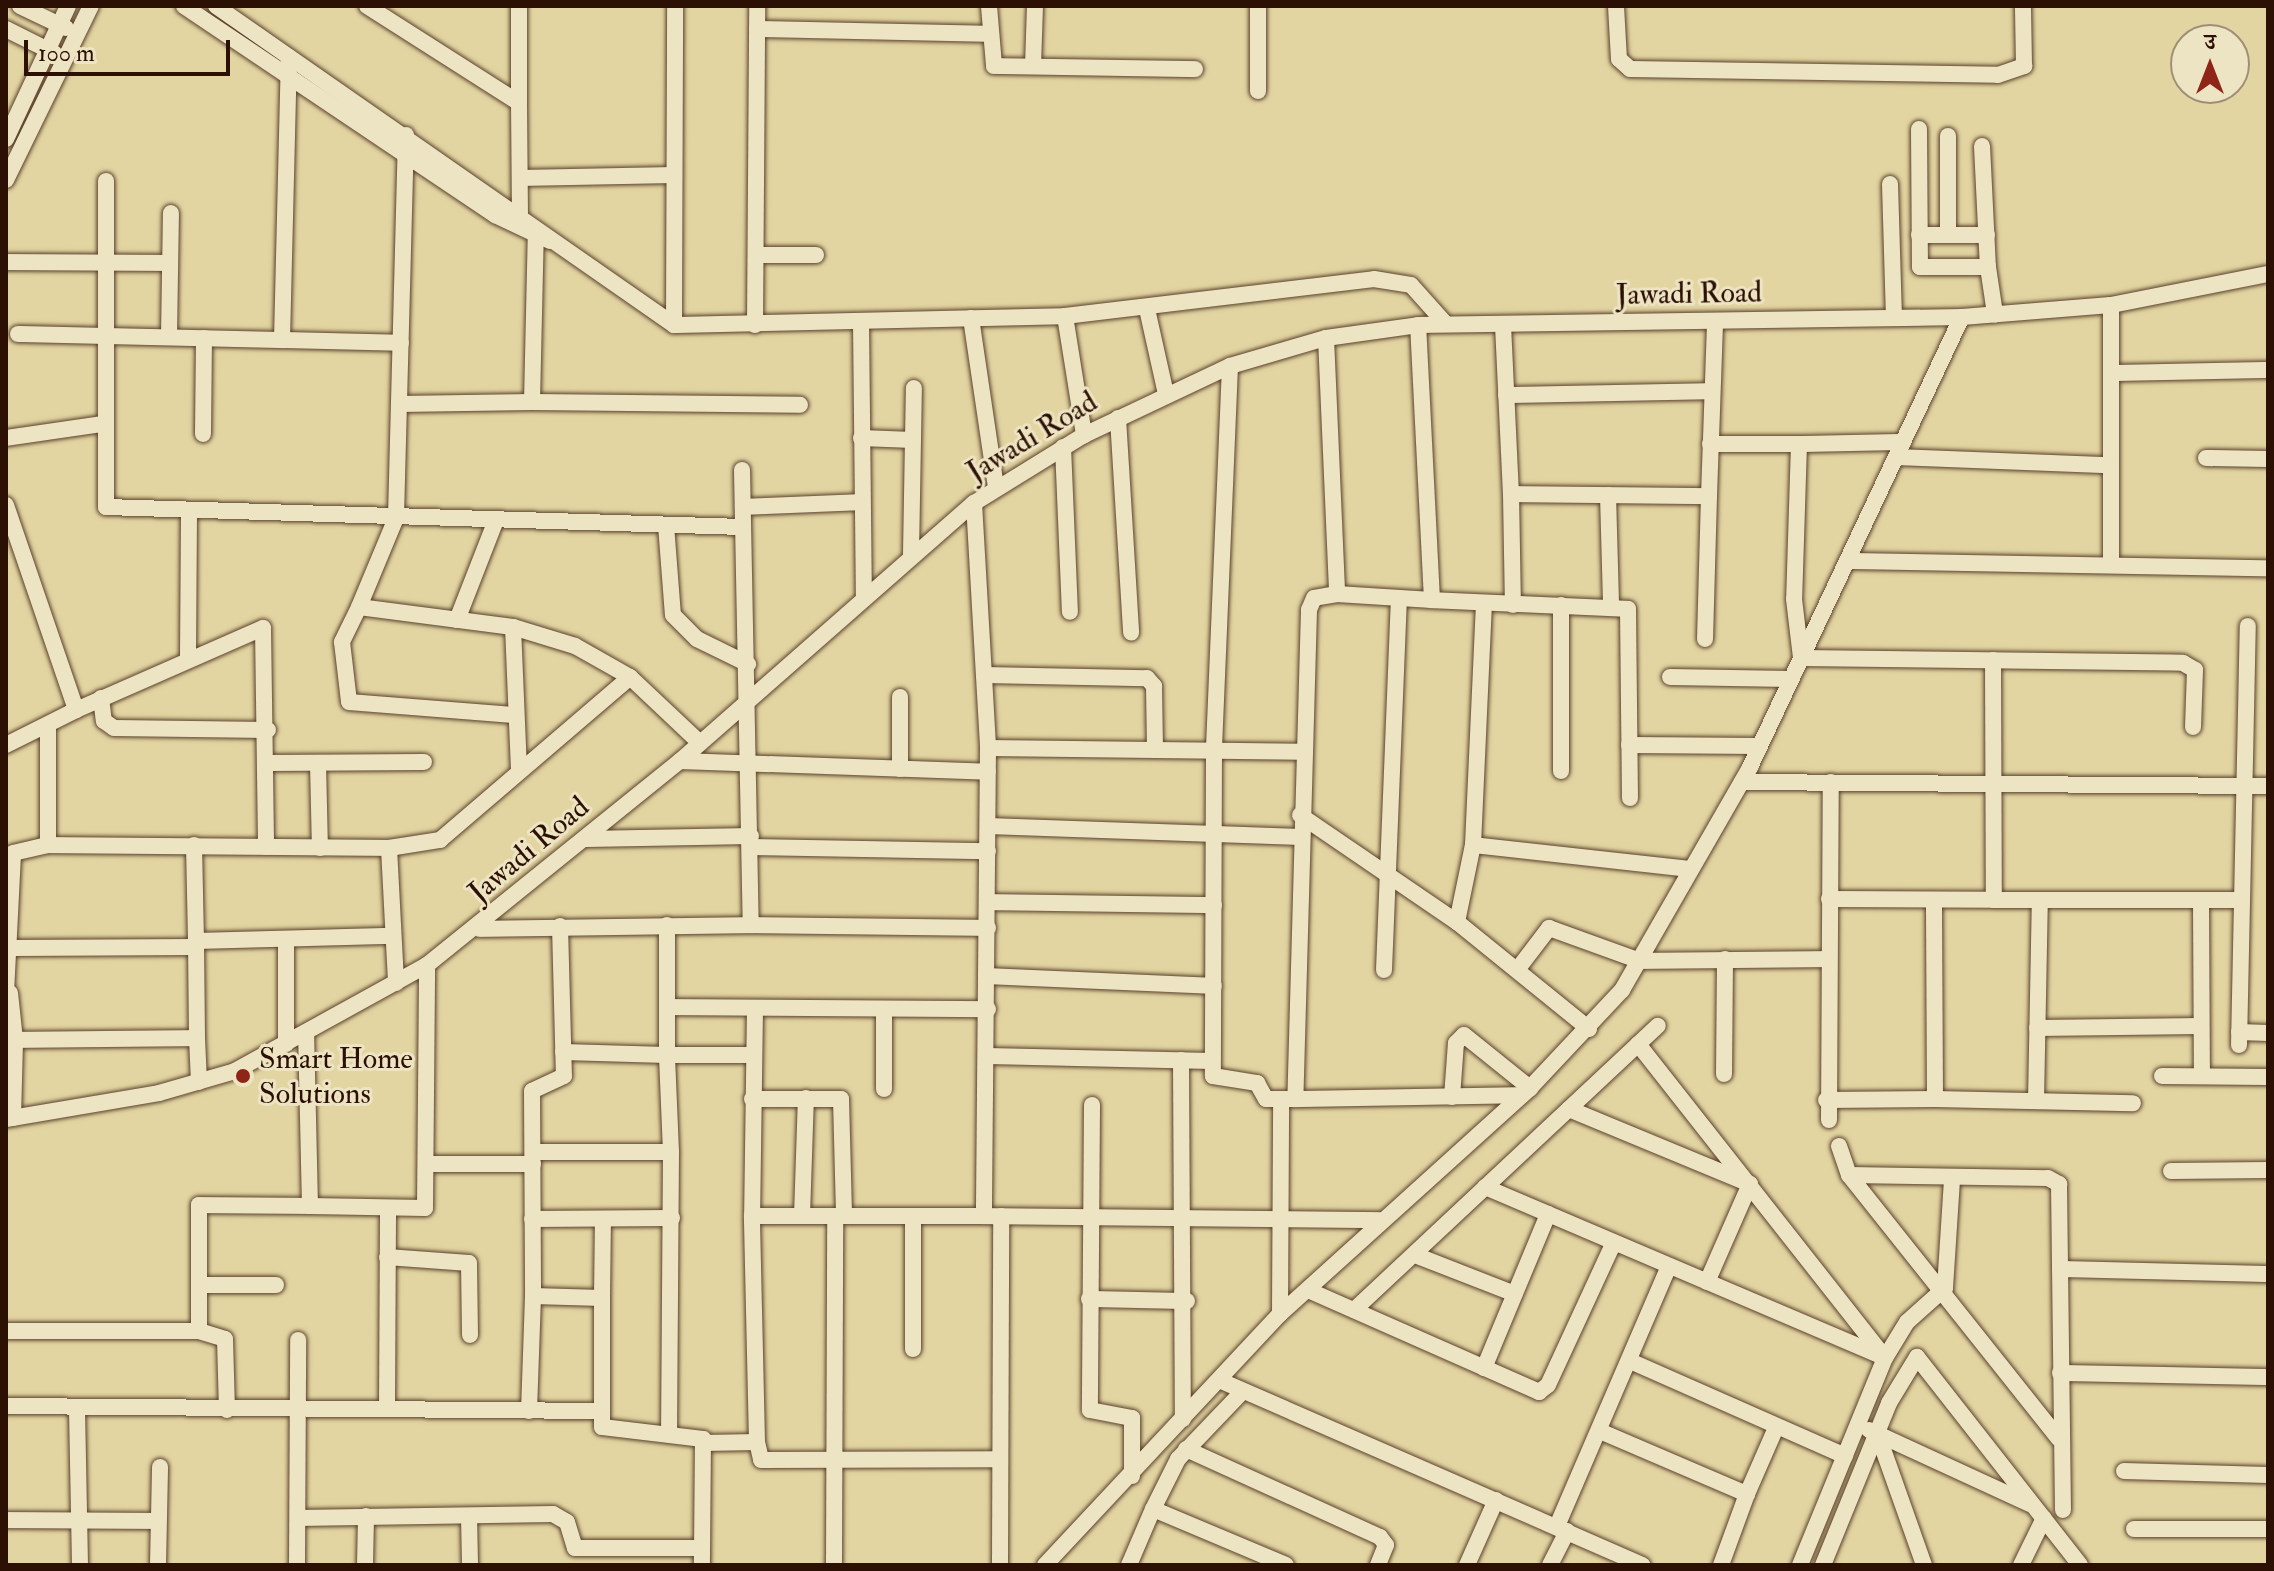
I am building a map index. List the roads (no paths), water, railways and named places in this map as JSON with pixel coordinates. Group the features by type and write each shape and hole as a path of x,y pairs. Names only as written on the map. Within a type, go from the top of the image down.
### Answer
{"street":[{"path":"20,6 76,32"},
{"path":"6,139 68,6"},
{"path":"6,180 62,57 91,6"},
{"path":"184,6 405,156 532,230"},
{"path":"216,6 406,135 532,230 674,325 1065,316 1392,280 1417,288 1445,323"},
{"path":"367,6 519,103"},
{"path":"519,6 520,178 532,230 532,402"},
{"path":"674,325 675,6"},
{"path":"755,325 757,6"},
{"path":"989,6 994,66 1195,69"},
{"path":"1033,66 1035,6"},
{"path":"1258,6 1258,91"},
{"path":"1616,6 1619,59 1630,69 1998,75 2024,66 2023,6"},
{"path":"6,29 62,57"},
{"path":"757,29 989,34"},
{"path":"282,340 289,57"},
{"path":"1919,129 1920,267 1988,267"},
{"path":"406,135 396,518 342,642 349,702 513,715"},
{"path":"1948,136 1948,235"},
{"path":"1982,146 1988,267 1995,314"},
{"path":"520,178 674,175"},
{"path":"106,181 102,424 106,507 189,513 743,527"},
{"path":"1890,184 1894,318"},
{"path":"169,337 171,213"},
{"path":"1919,235 1987,235"},
{"path":"756,255 816,255"},
{"path":"6,262 170,263"},
{"name":"Jawadi Road","path":"10,1119 199,1082 306,1034 427,965 480,929 680,761 864,595 974,503 1084,435 1230,366 1326,338 1418,325 1962,317 2111,305 2268,274"},
{"path":"2111,305 2111,564"},
{"path":"1147,309 1166,394"},
{"path":"1065,316 1084,435"},
{"path":"1045,1565 1132,1476 1280,1314 1379,1220 1526,1091 1589,1029 1640,961 1760,746 1962,317"},
{"path":"971,318 996,487"},
{"path":"861,321 864,595"},
{"path":"1705,639 1715,322"},
{"path":"1418,325 1432,600"},
{"path":"1503,325 1513,605"},
{"path":"18,334 401,343"},
{"path":"203,434 204,338"},
{"path":"1326,338 1337,594"},
{"path":"1230,366 1214,749 1212,1061 1217,1081 1257,1083 1266,1099 1288,1100 1452,1097 1526,1091"},
{"path":"2111,373 2268,370"},
{"path":"911,554 914,388"},
{"path":"1506,395 1712,391"},
{"path":"399,404 800,405"},
{"path":"1118,418 1131,633"},
{"path":"6,438 102,424"},
{"path":"861,438 913,440"},
{"path":"1710,444 1799,444 2109,465"},
{"path":"1799,444 1794,599 1801,658"},
{"path":"1063,447 1070,612"},
{"path":"2206,458 2268,459"},
{"path":"742,470 750,699 751,925"},
{"path":"1511,494 1709,496"},
{"path":"1608,495 1611,603"},
{"path":"743,507 862,502"},
{"path":"974,503 988,748 988,1056 1000,1459 1000,1565"},
{"path":"6,505 76,710"},
{"path":"188,657 189,513"},
{"path":"457,620 496,520"},
{"path":"666,525 673,615 697,639 748,664"},
{"path":"1847,561 2268,568"},
{"path":"1280,1314 1281,1219 1310,602 1337,594 1513,605 1611,603 1631,613 1630,798"},
{"path":"1384,970 1385,871 1399,598"},
{"path":"1457,922 1473,845 1484,603"},
{"path":"1561,605 1561,771"},
{"path":"359,607 513,627 575,646 630,677 700,743"},
{"path":"2248,626 2242,787 2239,1038 2268,1033"},
{"path":"513,627 513,715 519,771"},
{"path":"6,745 188,657 263,628 268,730 266,847"},
{"path":"1801,658 2191,665 2193,727"},
{"path":"1993,660 1994,900"},
{"path":"984,675 1147,678 1154,686 1155,747"},
{"path":"10,1119 15,1040 8,993 13,853 48,845 389,848 440,840 630,677"},
{"path":"1670,677 1791,679"},
{"path":"900,697 900,769"},
{"path":"101,698 104,721 114,728 268,730"},
{"path":"48,725 48,845"},
{"path":"1629,745 1760,746"},
{"path":"988,748 1155,747 1301,752"},
{"path":"680,761 988,772"},
{"path":"268,763 424,762"},
{"path":"318,763 320,848"},
{"path":"1742,782 2268,786"},
{"path":"1829,1120 1826,1100 1831,782"},
{"path":"1300,815 1457,922 1589,1029"},
{"path":"988,826 1215,831 1301,837"},
{"path":"586,839 988,851"},
{"path":"194,845 199,1082"},
{"path":"1473,845 1689,869"},
{"path":"389,848 396,983"},
{"path":"1829,899 2240,900"},
{"path":"1934,900 1935,1099"},
{"path":"2036,1101 2040,900"},
{"path":"2201,900 2202,1076"},
{"path":"988,902 1214,905"},
{"path":"480,929 667,925 988,928"},
{"path":"667,925 672,1218 669,1431"},
{"path":"529,1411 533,1296 533,1087 563,1081 560,926"},
{"path":"1517,970 1549,928 1640,961 1828,959"},
{"path":"11,948 393,936"},
{"path":"286,939 286,1044"},
{"path":"1724,1074 1725,959"},
{"path":"199,1331 199,1205 388,1210 425,1208 427,965"},
{"path":"988,976 1214,986"},
{"path":"667,1007 988,1009"},
{"path":"755,1008 752,1216 757,1442 761,1460 837,1456 1000,1459"},
{"path":"884,1009 884,1089"},
{"path":"1354,1310 1658,1026"},
{"path":"2037,1028 2201,1026"},
{"path":"306,1034 310,1206"},
{"path":"1452,1097 1456,1043 1464,1035 1526,1091"},
{"path":"15,1040 197,1038"},
{"path":"1638,1044 1885,1358"},
{"path":"563,1052 754,1055"},
{"path":"988,1056 1212,1061"},
{"path":"1181,1060 1187,1215 1183,1419"},
{"path":"2162,1076 2268,1077"},
{"path":"752,1099 806,1098 844,1104 834,1565"},
{"path":"802,1216 806,1098"},
{"path":"1826,1100 2133,1103"},
{"path":"1092,1105 1090,1410 1132,1418 1132,1476"},
{"path":"1569,1109 1750,1184"},
{"path":"1839,1146 1849,1175 1945,1288 2059,1439"},
{"path":"426,1164 671,1152"},
{"path":"2171,1171 2268,1170"},
{"path":"1849,1175 2055,1180 2062,1191 2059,1439 2063,1510"},
{"path":"1800,1565 1885,1358 1907,1322 1945,1288 1952,1179"},
{"path":"1707,1282 1750,1184"},
{"path":"1485,1187 1885,1358"},
{"path":"387,1408 388,1210"},
{"path":"1484,1368 1548,1214"},
{"path":"752,1216 1187,1215 1379,1220"},
{"path":"532,1219 672,1218"},
{"path":"913,1218 913,1349"},
{"path":"298,1518 559,1515 575,1548 702,1557 703,1443 696,1433 607,1430 600,1411 603,1220"},
{"path":"1308,1290 1484,1368 1544,1390 1614,1242"},
{"path":"1415,1255 1515,1294"},
{"path":"387,1257 469,1263 470,1335"},
{"path":"1550,1565 1669,1266"},
{"path":"2060,1269 2268,1274"},
{"path":"199,1285 276,1285"},
{"path":"533,1296 602,1298"},
{"path":"1089,1299 1187,1301"},
{"path":"6,1331 199,1331 225,1339 227,1410"},
{"path":"297,1565 298,1340"},
{"path":"1823,1565 1878,1435 1917,1357 2080,1565"},
{"path":"1630,1361 1775,1430 1845,1456"},
{"path":"2060,1373 2268,1377"},
{"path":"1219,1380 1642,1565"},
{"path":"1129,1565 1153,1509 1186,1449 1242,1392"},
{"path":"6,1406 77,1409 298,1407 600,1411"},
{"path":"77,1409 80,1565"},
{"path":"1858,1425 2039,1512"},
{"path":"1721,1565 1775,1430"},
{"path":"1602,1432 1747,1494"},
{"path":"1878,1435 1924,1565"},
{"path":"703,1443 757,1442"},
{"path":"1186,1449 1380,1537 1386,1545 1378,1565"},
{"path":"158,1565 160,1467"},
{"path":"2124,1471 2268,1475"},
{"path":"1467,1565 1496,1500"},
{"path":"1153,1509 1286,1565"},
{"path":"2021,1565 2039,1512"},
{"path":"365,1565 366,1516"},
{"path":"469,1516 470,1565"},
{"path":"6,1520 158,1521"},
{"path":"2134,1529 2268,1529"}],"place":[{"name":"Smart Home Solutions","path":"243,1076"}]}
